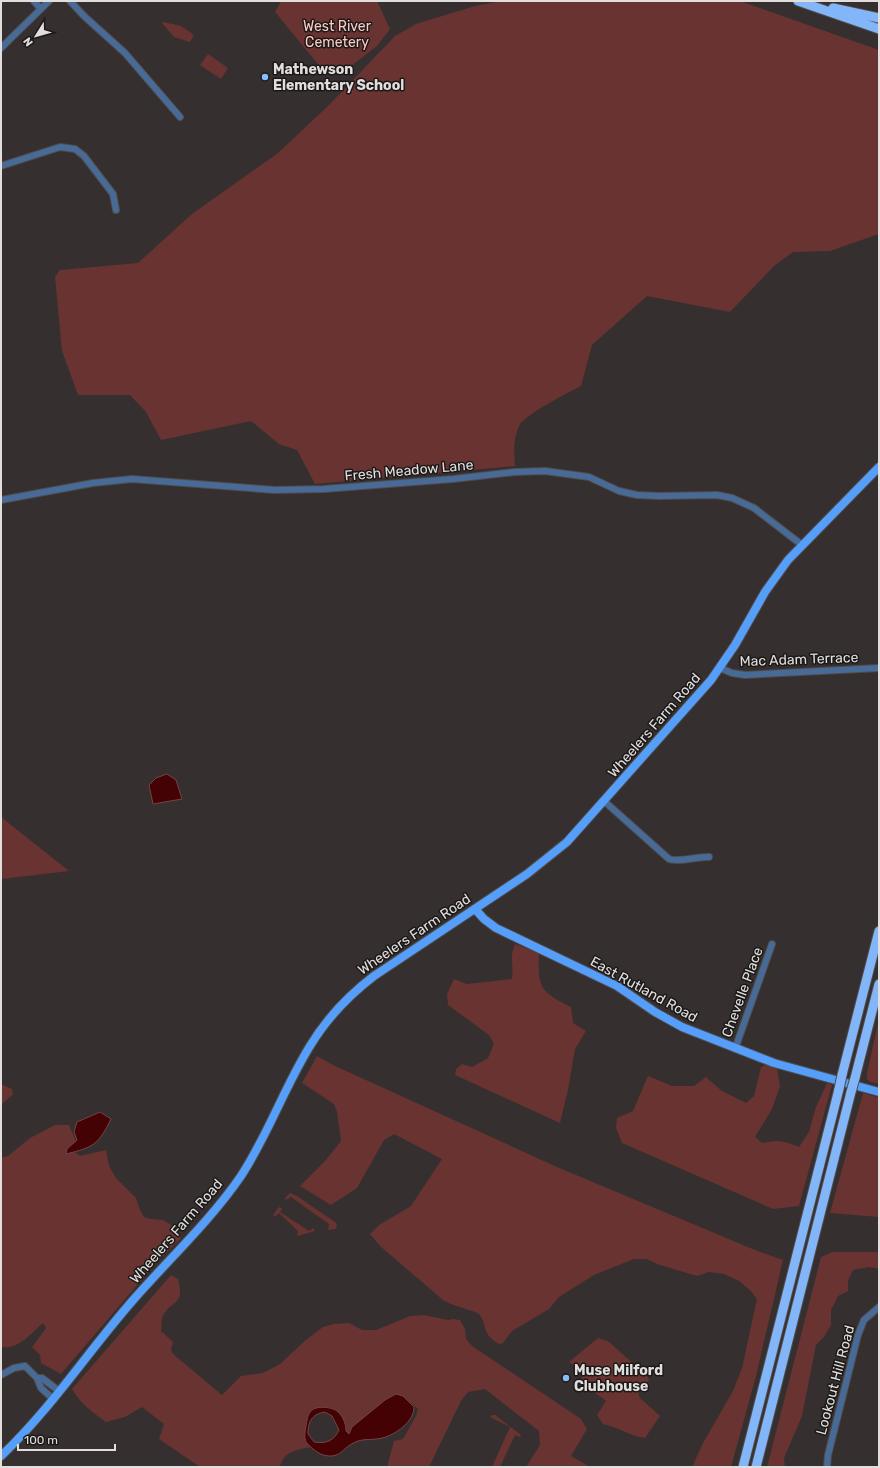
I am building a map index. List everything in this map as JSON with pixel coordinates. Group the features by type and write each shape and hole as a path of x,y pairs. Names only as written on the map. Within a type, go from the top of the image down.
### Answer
{"highway":[{"path":"798,1 879,29"},
{"path":"807,1 879,18"},
{"path":"743,1467 879,931"},
{"path":"756,1467 879,984"}],"main road":[{"name":"Wheelers Farm Road","path":"1,1456 32,1425 52,1398 134,1299 203,1225 240,1177 260,1145 310,1045 337,1009 374,976 551,857 575,834 696,699 720,668 772,582 802,545 879,467"},
{"name":"East Rutland Road","path":"475,909 484,919 505,933 617,986 675,1024 798,1071 879,1092"}],"street":[{"path":"34,1 41,9"},
{"path":"1,48 49,1"},
{"path":"70,1 84,16 125,52 180,117"},
{"path":"1,166 60,147 75,149 84,156 113,194 116,210"},
{"name":"Fresh Meadow Lane","path":"1,500 93,483 132,478 275,490 303,490 453,479 520,471 545,471 589,477 619,491 637,495 717,495 732,498 754,508 802,545"},
{"name":"Mac Adam Terrace","path":"720,668 732,673 745,675 879,668"},
{"path":"604,801 669,859 678,861 693,857 709,857"},
{"name":"Chevelle Place","path":"735,1048 772,944"},
{"name":"Lookout Hill Road","path":"827,1467 828,1454 858,1335 864,1320 879,1307"},
{"path":"1,1375 10,1369 23,1366 29,1368 37,1378 41,1388 52,1398"},
{"path":"37,1378 42,1378 58,1391"}],"green space":[{"name":"West River Cemetery","path":"281,1 380,1 378,3 390,29 377,46 351,66 322,69 275,12"},
{"path":"503,1 740,1 879,50 879,234 830,251 793,252 774,266 730,312 647,296 592,345 581,386 557,398 538,410 523,421 519,426 514,451 515,466 315,484 297,450 279,444 251,421 161,440 146,412 130,395 78,395 62,351 55,277 60,270 138,263 192,214 278,153 330,104 395,36 416,24 475,6"},
{"path":"162,23 181,26 194,35 190,42 174,37"},
{"path":"208,54 228,68 221,79 200,65"},
{"path":"1,817 69,871 1,879"},
{"path":"515,944 539,953 539,974 543,987 552,997 571,1007 573,1023 586,1031 575,1049 568,1090 560,1123 455,1075 456,1069 462,1064 472,1067 488,1058 494,1044 489,1035 448,1005 447,994 454,979 467,984 512,979 512,953"},
{"path":"879,1019 879,1084 870,1082 867,1079 867,1073"},
{"path":"317,1056 333,1065 557,1167 755,1250 783,1260 756,1376 731,1467 692,1467 703,1443 733,1391 742,1368 757,1299 751,1291 739,1281 724,1274 709,1272 697,1276 657,1264 647,1259 634,1259 594,1275 559,1297 549,1309 512,1331 503,1343 499,1344 489,1336 478,1313 443,1300 380,1246 370,1234 379,1225 411,1206 442,1159 394,1134 384,1140 357,1188 331,1205 300,1186 325,1161 341,1141 337,1112 334,1104 302,1083"},
{"path":"765,1065 777,1068 780,1086 772,1109 755,1137 762,1143 781,1142 799,1147 809,1132 816,1107 827,1083 832,1085 799,1206 773,1209 622,1143 616,1128 617,1118 633,1111 648,1076 672,1086 694,1086 706,1077 722,1091 746,1103 754,1096 761,1067"},
{"path":"1,1084 12,1089 13,1094 1,1105"},
{"path":"863,1093 879,1098 879,1217 830,1213"},
{"path":"55,1125 69,1125 76,1142 67,1149 71,1153 73,1151 80,1156 106,1150 109,1166 116,1178 136,1198 144,1217 163,1220 176,1228 181,1238 156,1263 61,1374 41,1363 40,1355 32,1347 46,1328 43,1323 19,1343 13,1346 1,1347 1,1158 8,1156 30,1138"},
{"path":"290,1193 297,1196 335,1222 337,1224 336,1229 328,1230 329,1224 291,1197 286,1200 285,1198"},
{"path":"279,1207 282,1208 280,1212 309,1231 313,1228 315,1231 297,1236 298,1231 279,1213 275,1217 273,1215"},
{"path":"832,1252 879,1252 879,1269 869,1267 853,1270 848,1281 848,1291 838,1296 831,1310 831,1325 824,1337 816,1345 802,1416 784,1458 785,1467 767,1467 821,1257"},
{"path":"171,1275 178,1279 180,1294 176,1302 165,1312 162,1318 161,1331 173,1342 171,1350 173,1354 222,1395 241,1376 263,1373 280,1364 307,1339 323,1327 333,1324 349,1323 362,1330 376,1330 410,1316 424,1315 448,1320 460,1320 465,1329 466,1339 472,1346 581,1419 587,1429 571,1456 590,1467 526,1467 540,1445 539,1431 485,1389 468,1392 461,1401 429,1467 387,1467 394,1441 403,1439 416,1416 418,1409 403,1396 396,1394 351,1428 348,1434 345,1431 344,1422 337,1411 316,1408 310,1415 305,1428 306,1442 311,1447 296,1450 287,1454 280,1467 200,1467 159,1439 164,1424 142,1407 125,1417 106,1422 91,1411 72,1389"},
{"path":"598,1338 608,1341 647,1376 649,1380 638,1393 640,1398 660,1416 645,1438 603,1424 597,1415 606,1401 581,1382 583,1372 569,1362"},
{"path":"495,1415 521,1435 520,1437 515,1435 500,1467 492,1467 510,1427 490,1417"}],"shaded area":[{"path":"167,774 176,780 182,799 153,804 149,785 156,778"},
{"path":"100,1112 111,1119 98,1140 89,1147 66,1154 67,1149 77,1140 74,1132 77,1122"},
{"path":"396,1394 403,1396 414,1407 411,1418 398,1431 378,1439 358,1441 342,1452 332,1456 321,1454 314,1450 306,1442 305,1434 307,1418 313,1409 324,1407 332,1408 337,1411 345,1423 346,1431 349,1434 352,1427 385,1400","holes":["325,1412 332,1416 339,1430 335,1437 322,1443 314,1442 308,1434 309,1425 314,1416"]}],"place":[{"name":"Mathewson Elementary School","path":"265,77"},
{"name":"Muse Milford Clubhouse","path":"566,1378"}]}
